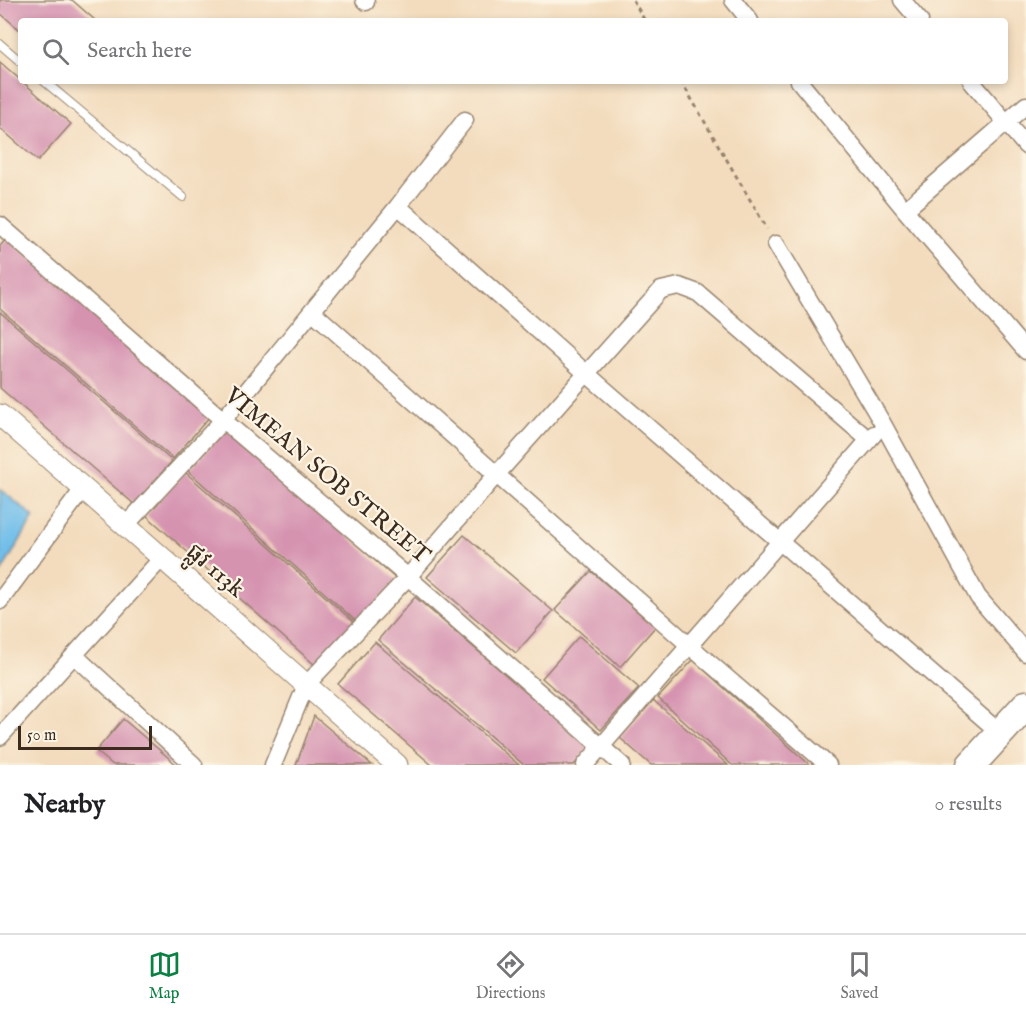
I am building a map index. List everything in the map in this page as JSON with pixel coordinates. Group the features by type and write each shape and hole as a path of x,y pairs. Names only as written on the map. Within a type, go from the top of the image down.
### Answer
{"highway":[{"path":"972,765 999,732 1026,705"}],"street":[{"path":"733,0 748,18"},
{"path":"902,0 917,18"},
{"path":"801,84 905,210 1026,351"},
{"path":"973,84 1026,146"},
{"path":"905,210 1026,105"},
{"path":"125,526 223,420 313,312 465,120"},
{"path":"398,206 587,374 999,732"},
{"name":"VIMEAN SOB STREET","path":"0,225 622,765"},
{"path":"776,244 883,424 978,597 1026,652"},
{"path":"273,765 306,685 408,577 661,290 679,286 698,293 869,440"},
{"path":"313,312 828,765"},
{"name":"ផ្លូវ 113k","path":"0,416 397,765"},
{"path":"585,765 883,424"},
{"path":"0,601 84,489"},
{"path":"0,737 162,558"},
{"path":"74,655 194,765"}],"lane":[{"path":"0,44 18,59"},
{"path":"48,84 183,197"}],"path":[{"path":"633,0 643,18"},
{"path":"683,84 776,244"}],"water":[{"path":"0,489 34,517 0,574"}],"building":[{"path":"0,0 72,0 93,18 18,18 18,28 0,13"},
{"path":"0,62 18,78 18,84 25,84 71,124 38,161 0,128"},
{"path":"7,238 211,415 173,459 0,309 0,246"},
{"path":"0,312 172,461 134,504 0,388"},
{"path":"227,428 397,580 358,623 188,471"},
{"path":"185,472 355,623 316,666 146,515"},
{"path":"464,535 553,611 516,653 427,577"},
{"path":"591,571 655,627 620,667 555,610"},
{"path":"415,597 590,747 574,765 524,765 378,640"},
{"path":"579,636 639,688 601,730 542,678"},
{"path":"375,642 519,765 432,765 338,684"},
{"path":"693,660 810,765 732,765 658,698"},
{"path":"653,700 728,765 651,765 620,738"},
{"path":"314,716 372,765 296,765"},
{"path":"123,719 177,765 113,765 96,751"}]}
